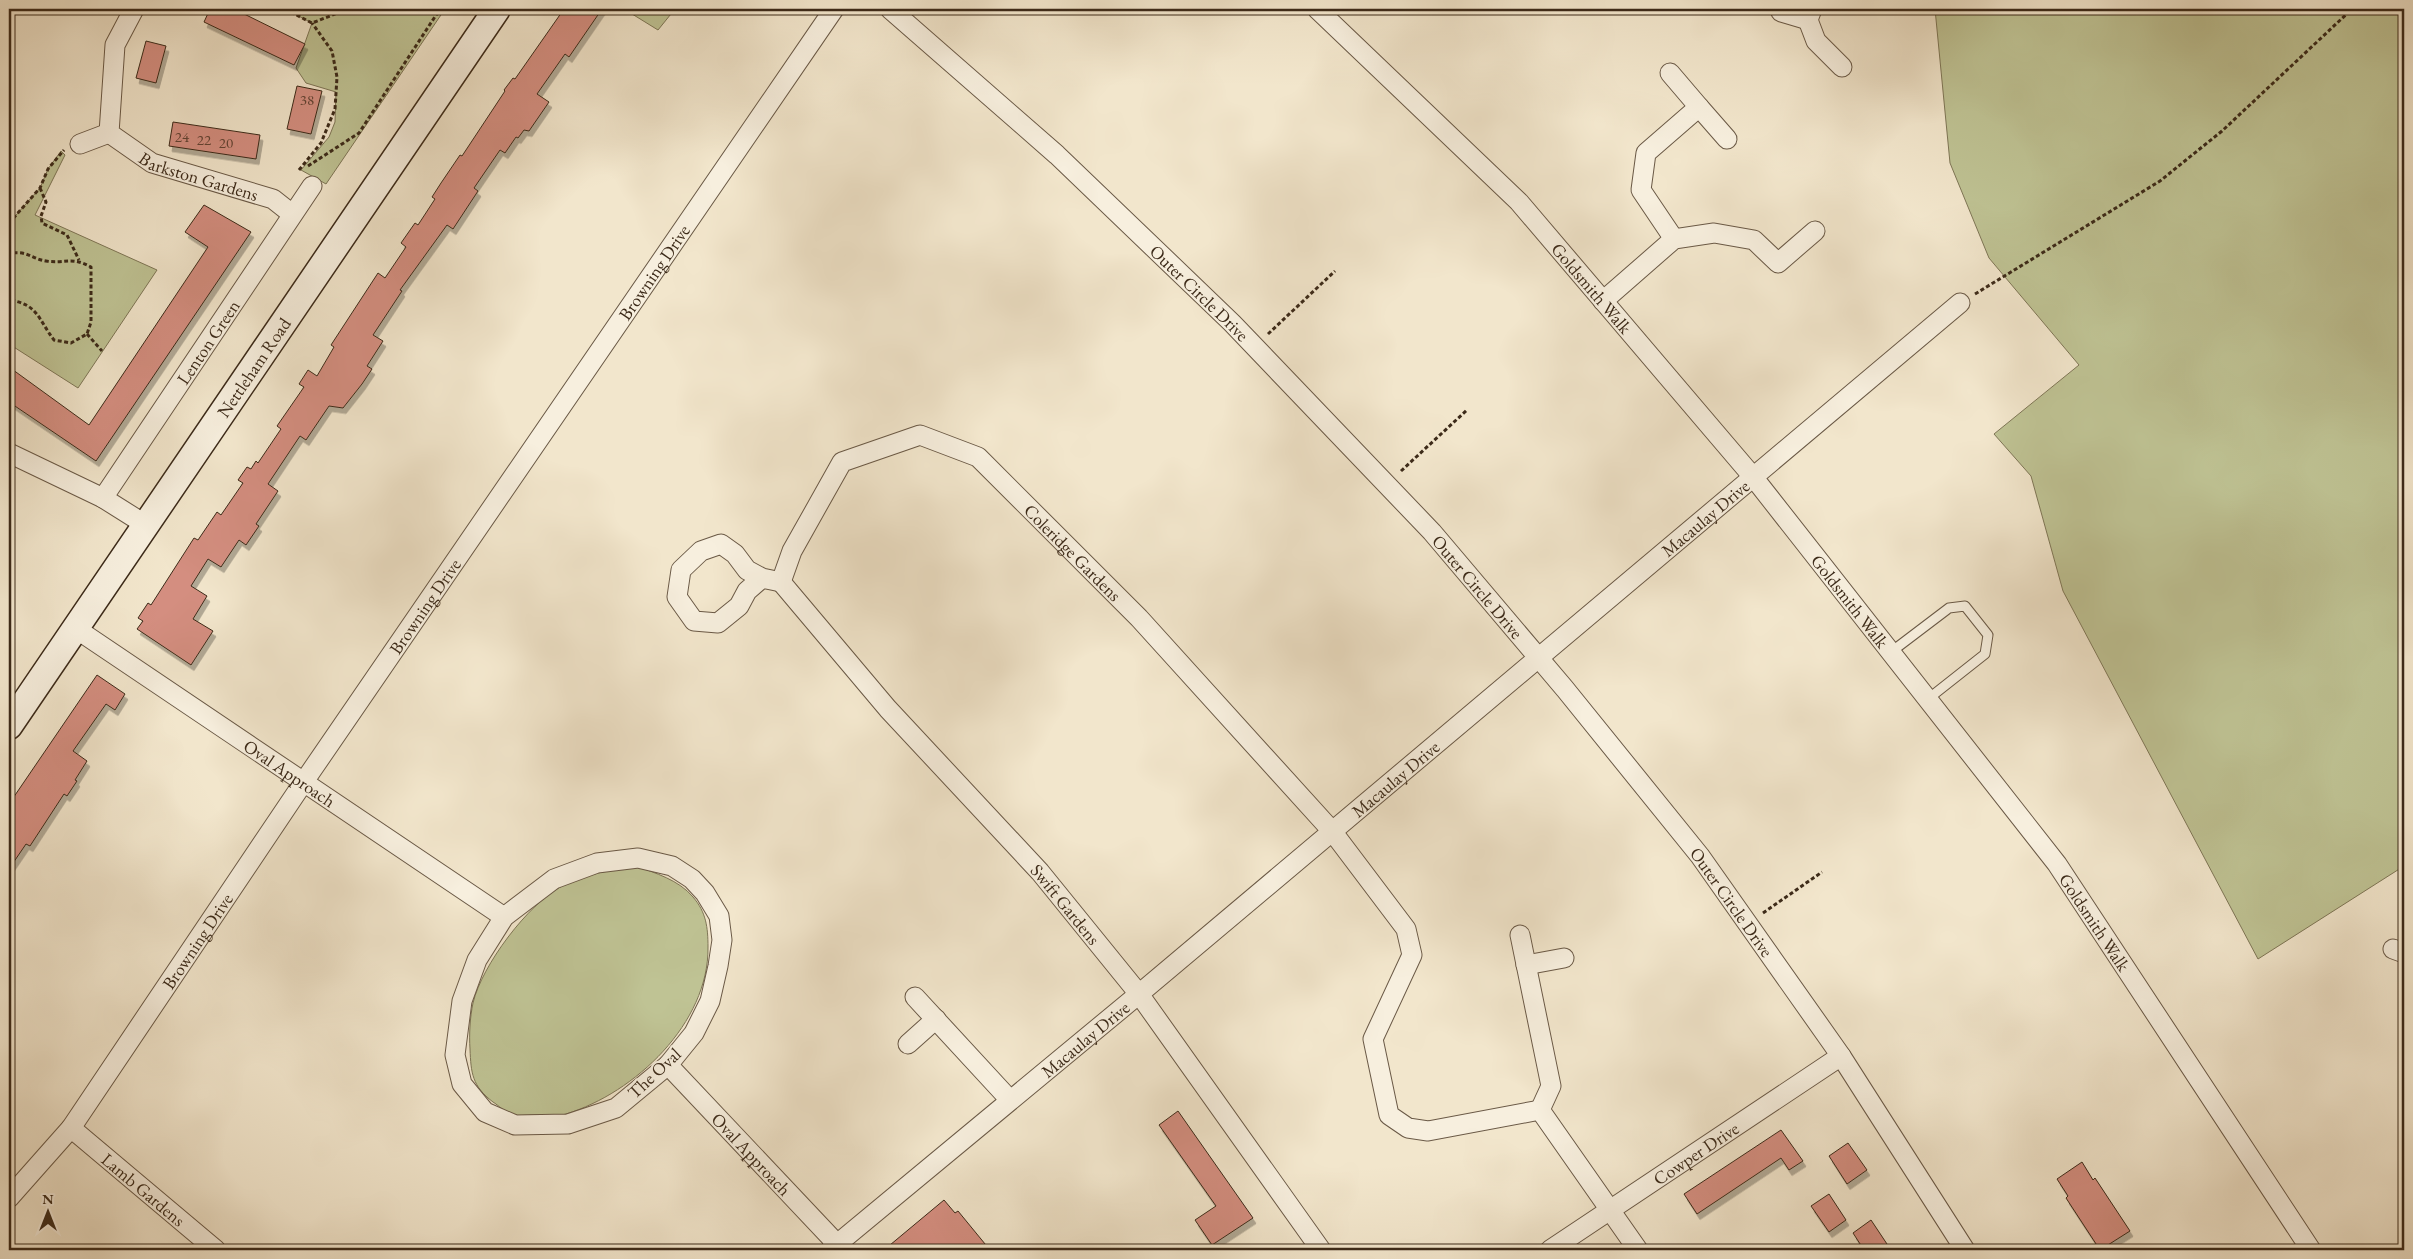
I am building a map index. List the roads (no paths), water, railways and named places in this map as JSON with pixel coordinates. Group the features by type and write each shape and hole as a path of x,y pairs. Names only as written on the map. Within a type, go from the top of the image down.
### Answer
{"main road":[{"name":"Nettleham Road","path":"9,726 496,9"}],"street":[{"path":"80,144 108,133 115,45 134,9"},
{"name":"Browning Drive","path":"9,1198 71,1128 303,783 834,9"},
{"name":"Outer Circle Drive","path":"890,9 1057,156 1255,347 1432,532 1538,656 1700,856 1841,1056 1965,1250"},
{"name":"Goldsmith Walk","path":"1317,9 1519,202 1602,302 1754,478 2057,864 2312,1250"},
{"path":"1781,12 1810,14 1816,41 1842,68"},
{"path":"1670,73 1727,140"},
{"path":"1674,239 1641,190 1646,153 1699,108"},
{"name":"Barkston Gardens","path":"108,133 152,164 273,199 292,214"},
{"name":"Lenton Green","path":"103,498 312,186"},
{"path":"1602,302 1674,239 1714,233 1754,240 1778,263 1815,231"},
{"name":"Macaulay Drive","path":"833,1247 1139,994 1538,656 1754,478 1960,303"},
{"name":"Coleridge Gardens","path":"781,582 792,552 842,462 920,435 978,457 1139,618 1332,831 1406,929 1412,956 1373,1039 1389,1115 1408,1128 1428,1131 1540,1110"},
{"path":"9,453 103,498 146,525"},
{"path":"762,578 747,591 739,606 718,623 694,621 678,597 681,570 701,552 721,544 735,554 747,570 762,578 781,582"},
{"name":"Swift Gardens","path":"781,582 888,709 1040,872 1139,994 1321,1250"},
{"name":"Oval Approach","path":"75,628 504,917"},
{"name":"The Oval","path":"638,858 672,866 692,879 705,893 718,916 722,940 710,1001 694,1033 668,1065 616,1108 568,1124 515,1125 485,1112 462,1084 455,1055 462,1001 477,960 504,917 554,879 596,863 638,858"},
{"path":"1520,935 1551,1086 1540,1110 1638,1250"},
{"path":"1526,965 1564,958"},
{"path":"915,996 1010,1100"},
{"path":"908,1044 936,1020"},
{"name":"Cowper Drive","path":"1550,1250 1841,1056"},
{"name":"Oval Approach","path":"668,1065 833,1247"},
{"name":"Lamb Gardens","path":"71,1128 216,1250"}],"lane":[{"path":"1891,652 1948,608 1965,606 1988,635 1985,654 1928,699"}]}
